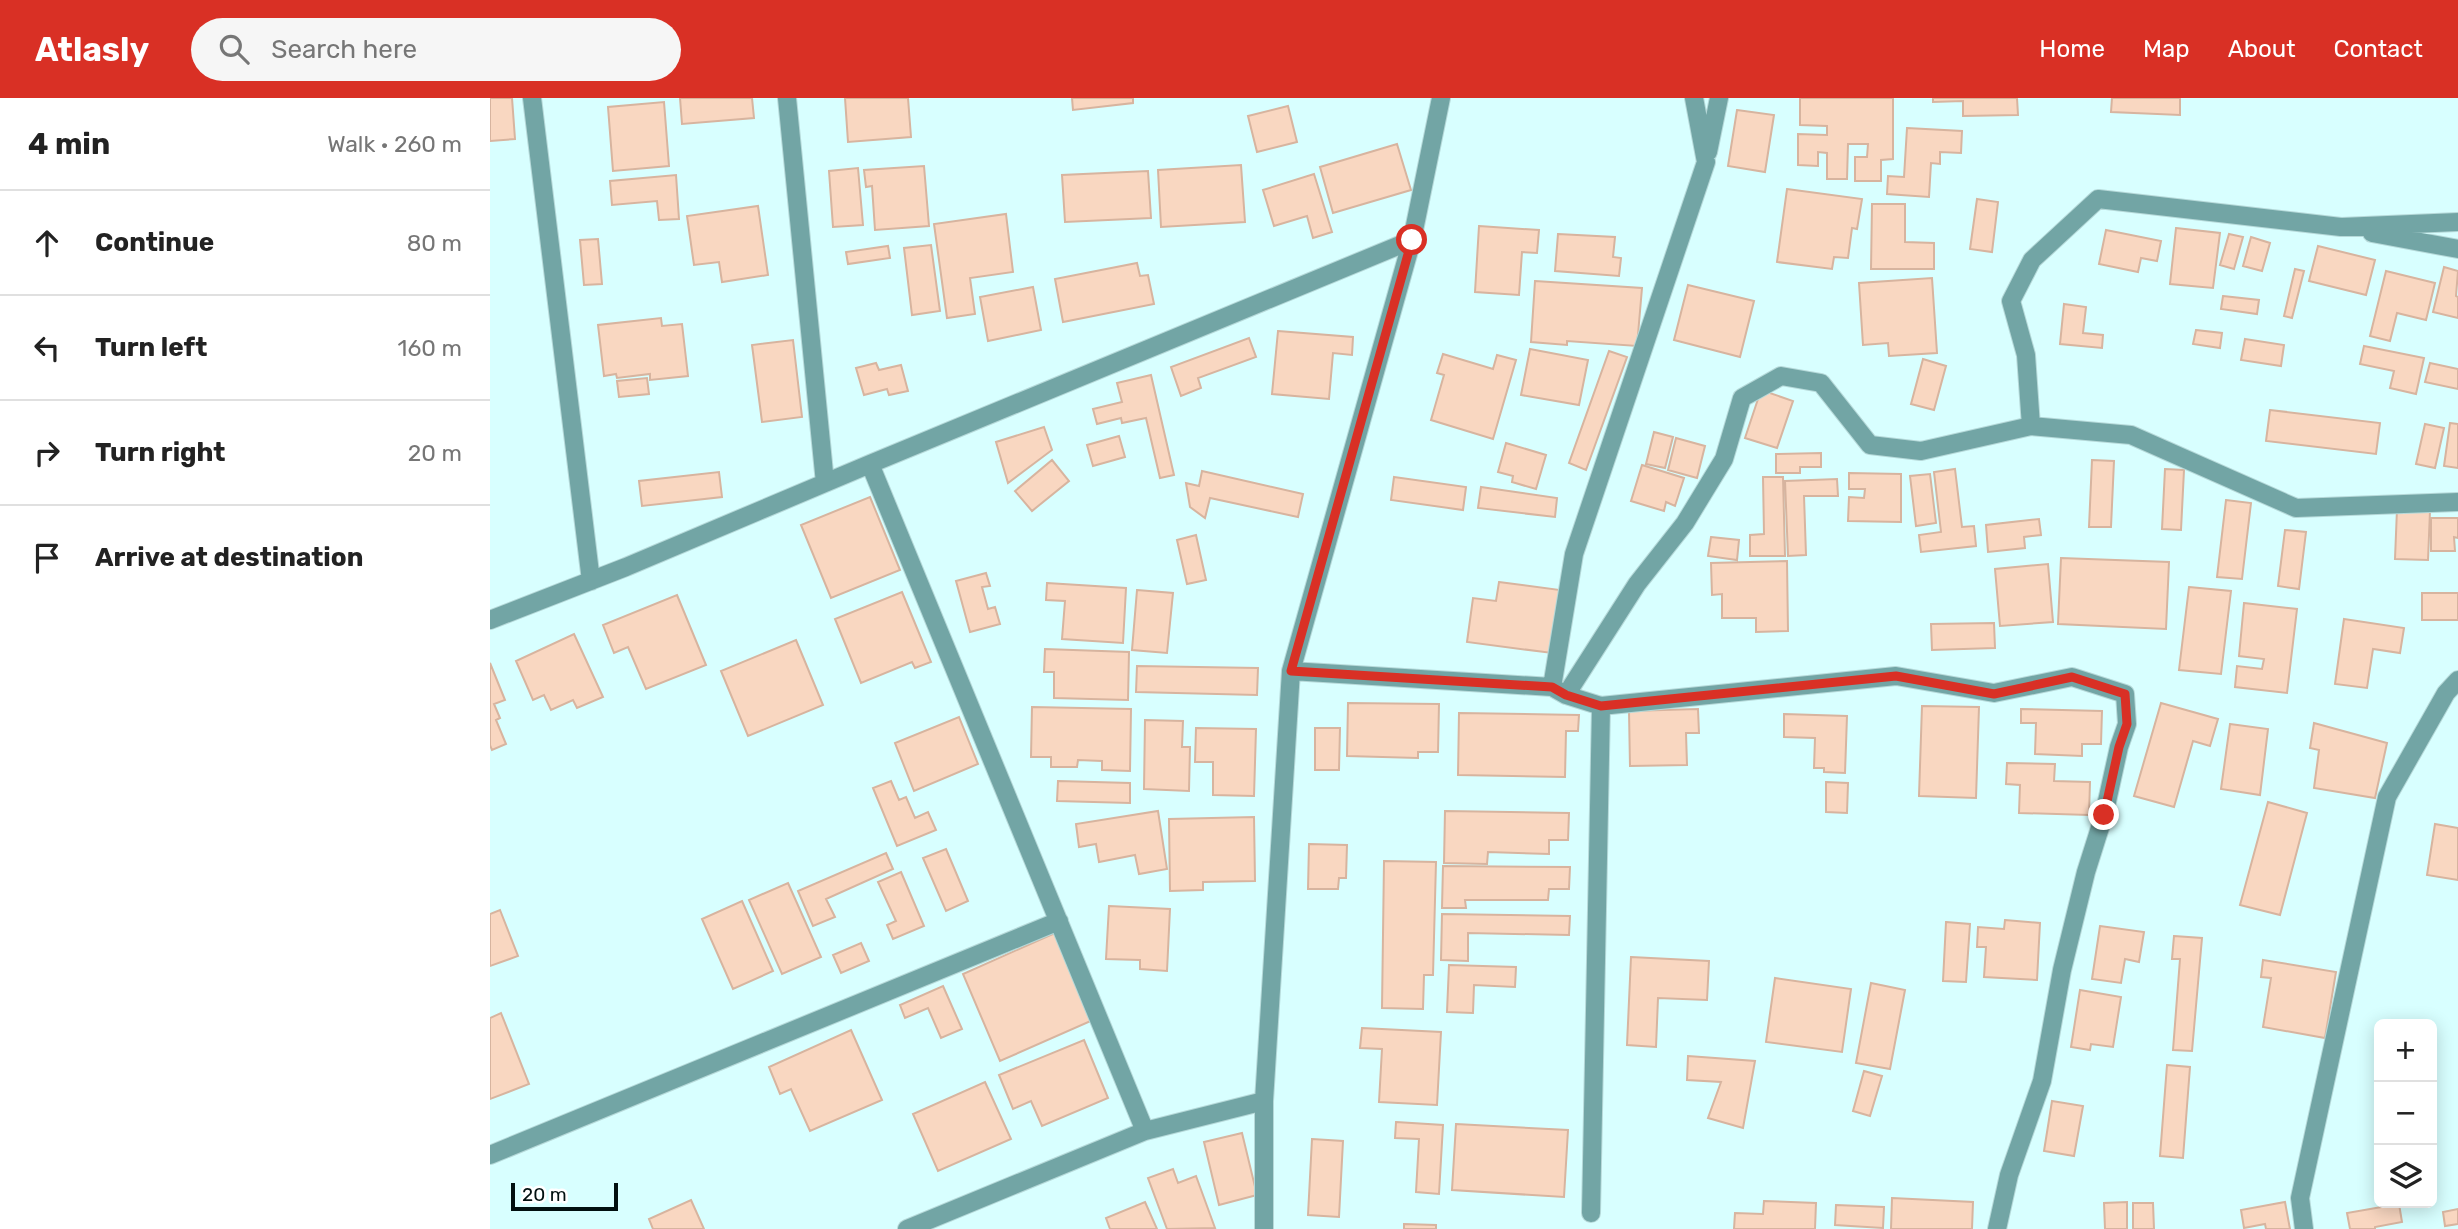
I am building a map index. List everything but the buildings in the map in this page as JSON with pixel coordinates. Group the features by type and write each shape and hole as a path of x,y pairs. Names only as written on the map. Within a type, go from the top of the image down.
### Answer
{"street":[{"path":"532,98 591,581"},
{"path":"787,98 825,483"},
{"path":"1264,1229 1264,1101 1291,671 1412,240 1441,98"},
{"path":"1694,98 1706,162"},
{"path":"1559,691 1574,554 1706,162 1719,98"},
{"path":"2031,426 2026,355 2011,301 2032,260 2098,199 2341,227 2458,249"},
{"path":"2341,227 2458,222"},
{"path":"490,620 591,581 1412,240"},
{"path":"1559,691 1685,523 1724,459 1742,398 1781,376 1821,383 1870,444 1921,451 2031,426 2131,435 2296,508 2458,502"},
{"path":"870,464 1145,1131"},
{"path":"1291,671 1559,691 1601,706 1896,676 1994,694 2072,677 2125,694 2127,724 2062,970 2042,1081 2009,1175 1997,1229"},
{"path":"2304,1229 2300,1198 2387,797 2446,692 2458,680"},
{"path":"1591,1213 1601,706"},
{"path":"490,1155 1059,921"},
{"path":"907,1229 1145,1131 1264,1101"}],"route":[{"path":"1412,240 1291,671 1552,687 1566,695 1601,706 1896,676 1994,694 2072,677 2125,694 2127,724 2119,747 2104,815"}]}
